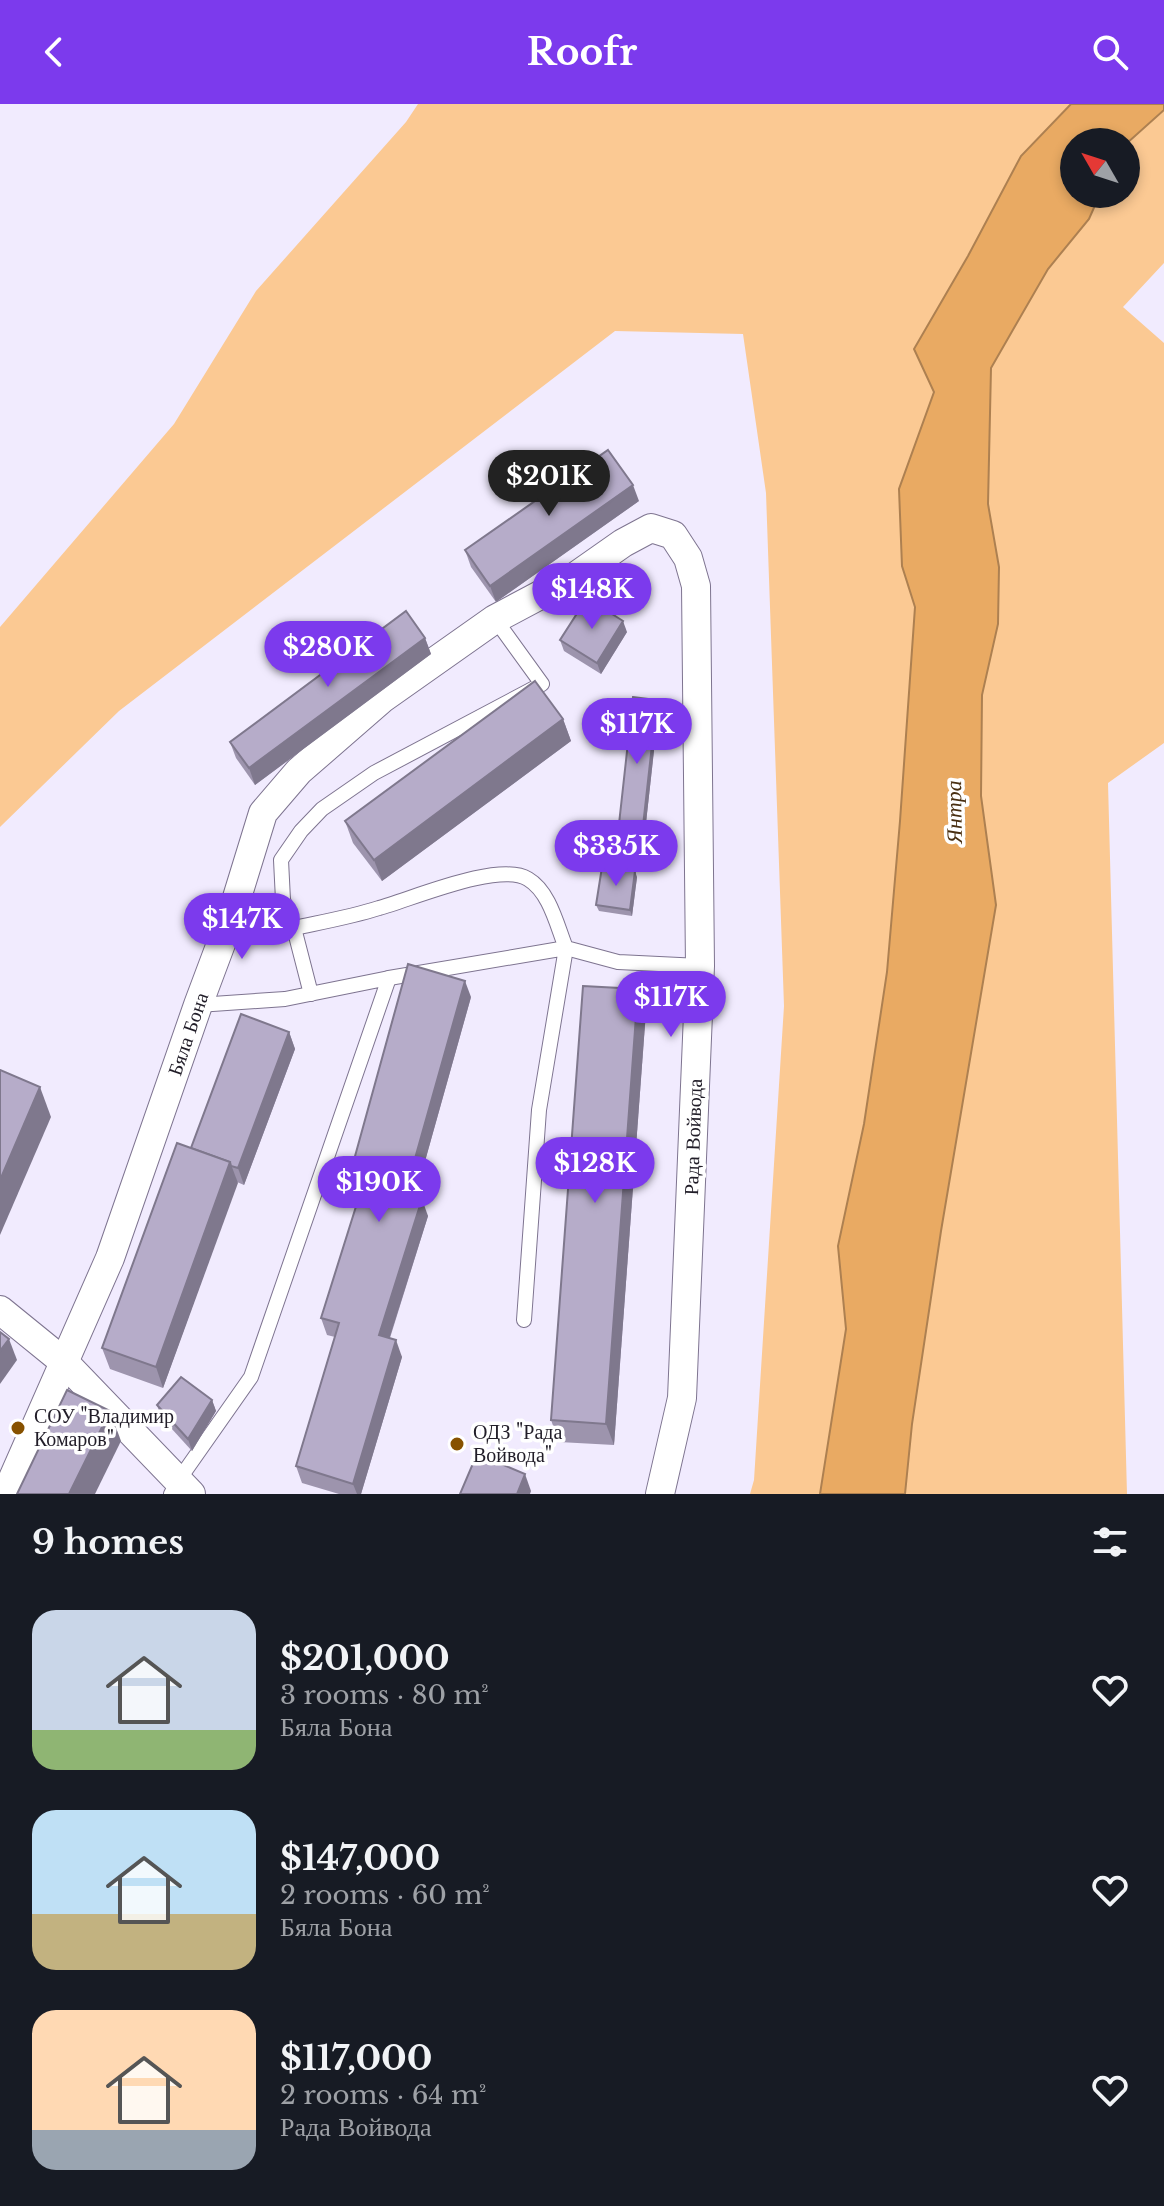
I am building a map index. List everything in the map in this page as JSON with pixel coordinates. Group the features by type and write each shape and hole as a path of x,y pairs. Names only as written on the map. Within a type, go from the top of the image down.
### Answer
{"street":[{"name":"Бяла Бона","path":"6,1494 110,1258 231,917 263,813 299,771 383,698 495,619 576,576 623,543 651,528 673,535 688,558 696,586"},
{"name":"Рада Войвода","path":"660,1494 682,1398 700,966 696,586"},
{"path":"0,1310 64,1362 180,1490"}],"lane":[{"path":"311,994 294,928 283,900 281,860 301,831 322,809 374,773 542,684 495,619"},
{"path":"294,928 376,909 476,877 508,873 527,878 543,892 566,948 539,1110 524,1320"},
{"path":"231,917 283,900"},
{"path":"198,1005 285,999 566,948 618,962 700,966"},
{"path":"180,1490 251,1377 389,978"}],"shaded area":[{"path":"418,104 1071,104 1021,156 914,349 934,392 899,489 902,566 915,607 900,821 887,972 864,1124 838,1246 846,1329 820,1494 750,1494 754,1480 784,1006 766,493 743,334 615,331 119,711 0,827 0,627 174,424 256,291 406,122"},
{"path":"1164,110 1164,263 1123,307 1164,343 1164,743 1108,783 1127,1494 905,1494 912,1424 941,1231 996,905 981,796 982,695 998,624 999,567 988,504 991,368 1048,269 1089,219 1094,208 1140,208 1140,131"}],"water":[{"name":"Янтра","path":"1071,104 1164,104 1164,110 1140,131 1140,128 1060,128 1060,208 1094,208 1089,219 1048,269 991,368 988,504 999,567 998,624 982,695 981,796 996,905 941,1231 912,1424 905,1494 820,1494 846,1329 838,1246 864,1124 887,972 900,821 915,607 902,566 899,489 934,392 914,349 1021,156"}],"building":[{"path":"608,450 633,485 490,586 465,550"},
{"path":"587,598 623,621 597,663 560,640"},
{"path":"406,611 425,638 249,768 230,742"},
{"path":"535,681 563,719 374,860 345,821"},
{"path":"633,697 657,700 642,835 618,833"},
{"path":"602,867 635,871 630,910 596,905"},
{"path":"408,964 465,981 405,1194 422,1199 379,1335 396,1340 353,1484 296,1466 339,1323 321,1318 364,1181 349,1178"},
{"path":"583,986 638,989 606,1424 551,1420"},
{"path":"241,1014 289,1032 238,1168 191,1148"},
{"path":"0,1070 40,1087 0,1180"},
{"path":"177,1143 230,1162 156,1367 102,1348"},
{"path":"0,1332 9,1339 0,1351"},
{"path":"181,1377 212,1400 188,1439 157,1405"},
{"path":"67,1390 110,1411 69,1494 17,1494"},
{"path":"477,1454 525,1474 517,1494 460,1494"}],"place":[{"name":"СОУ \"Владимир Комаров\"","path":"18,1428"},
{"name":"ОДЗ \"Рада Войвода\"","path":"457,1444"}]}
